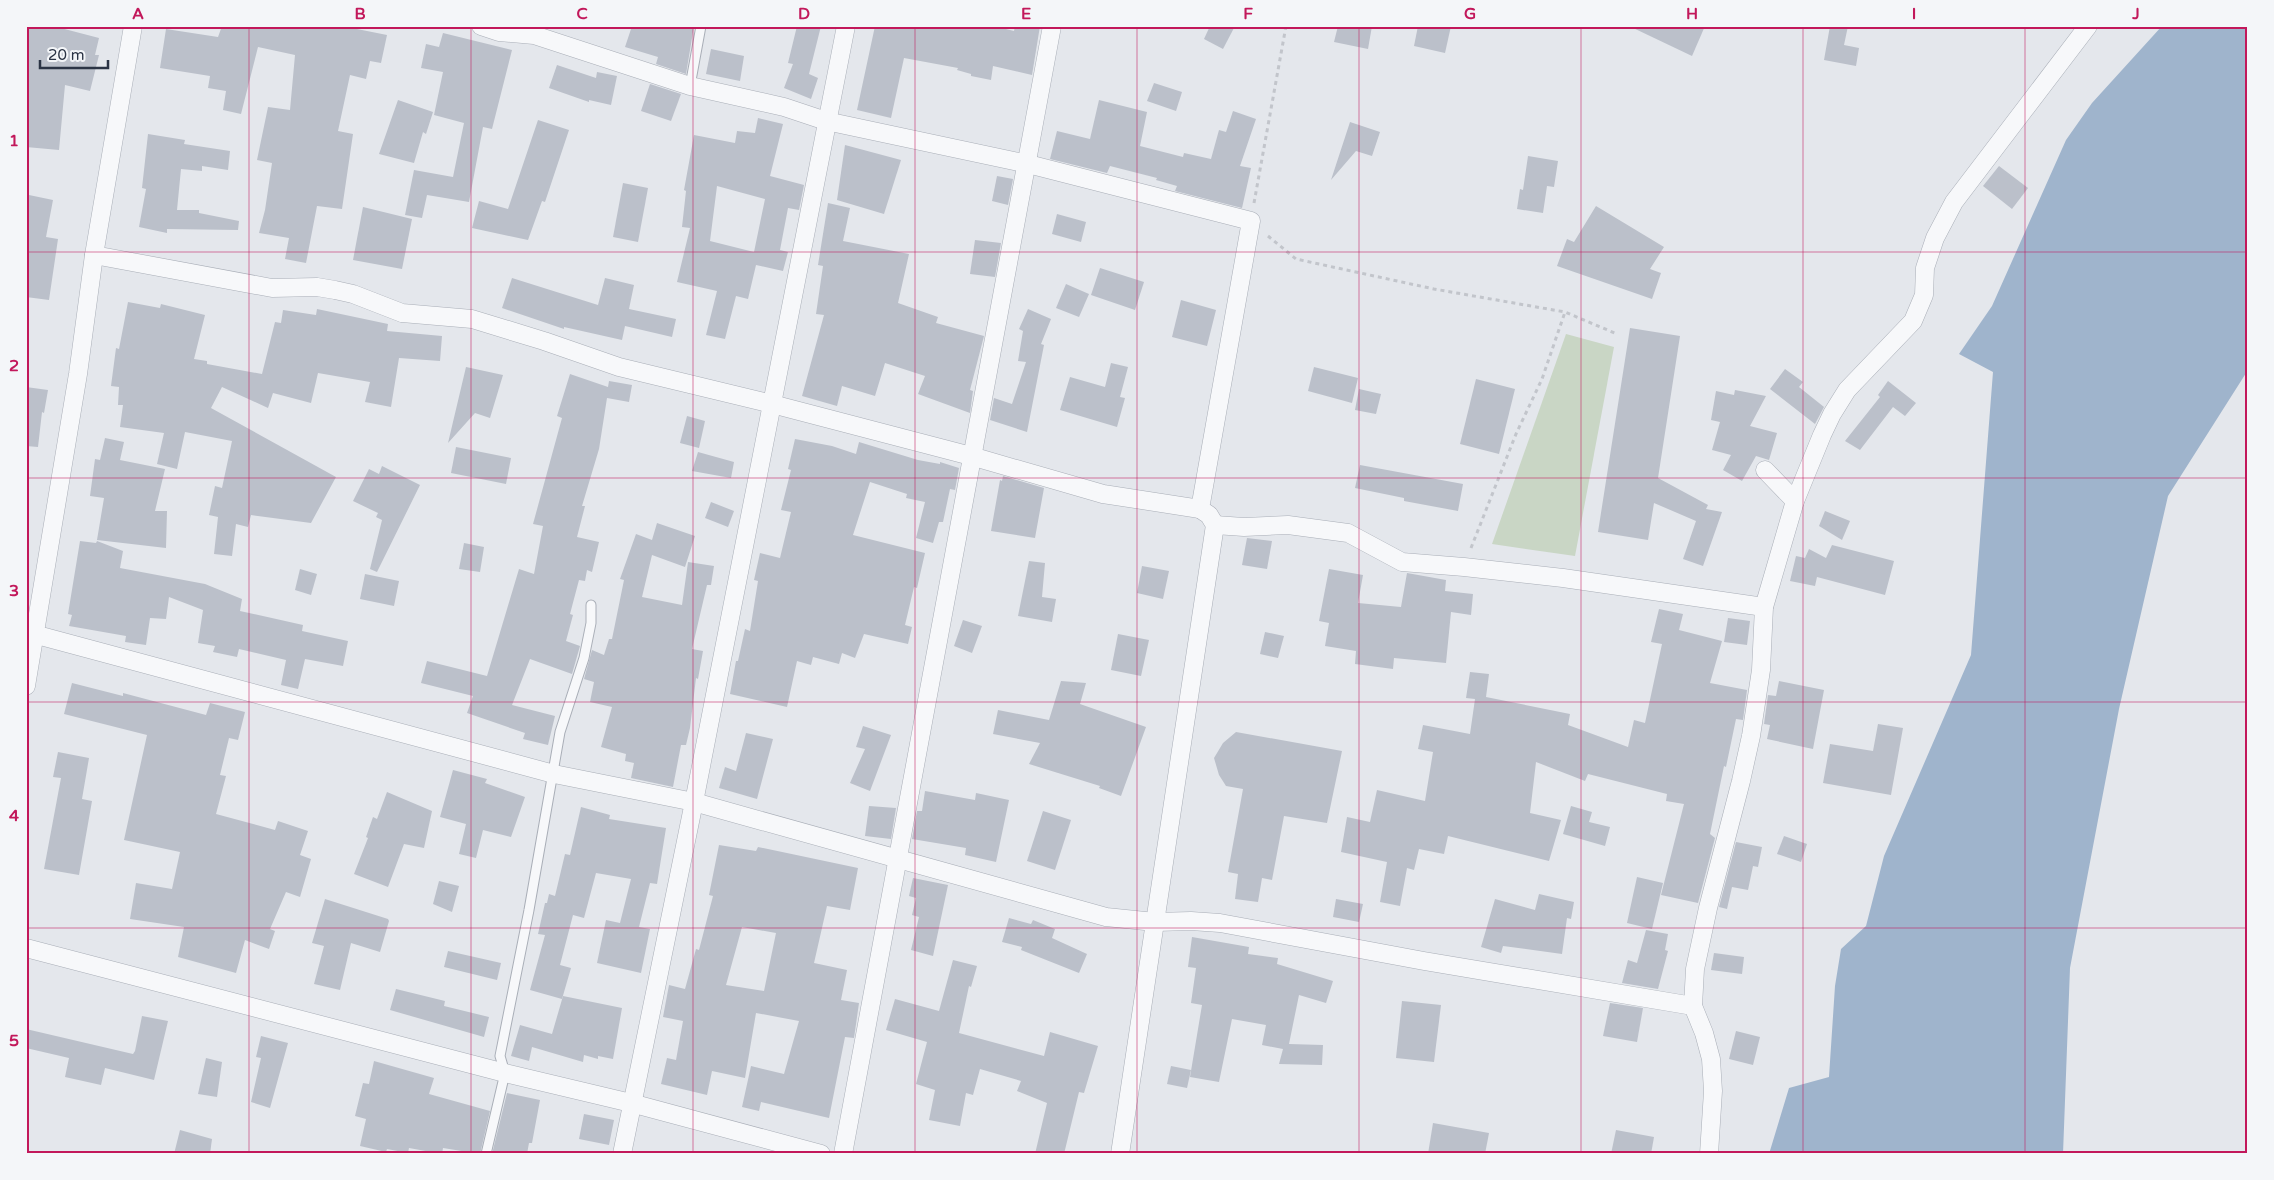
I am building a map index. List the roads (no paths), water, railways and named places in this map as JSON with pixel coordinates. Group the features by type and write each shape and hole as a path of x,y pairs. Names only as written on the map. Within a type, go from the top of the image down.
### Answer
{"street":[{"path":"26,686 31,633 78,374 94,255 133,26"},
{"path":"481,26 499,32 534,35 690,86 784,107 826,121 1028,164 1251,221 1200,509"},
{"path":"622,1154 694,802 846,26"},
{"path":"843,1154 971,456 1028,164 1052,26"},
{"path":"1709,1154 1714,1091 1711,1059 1704,1033 1693,1006 1695,969 1708,908 1751,736 1761,670 1764,606 1794,501 1832,414 1847,390 1913,321 1924,295 1925,268 1935,238 1954,202 2088,26"},
{"path":"94,255 272,288 335,290 353,294 388,308 416,315 461,317 544,341 619,368 772,404 971,456 1103,494 1200,509 1209,515 1215,525 1120,1154"},
{"path":"1765,470 1784,493 1794,501"},
{"path":"1215,525 1244,527 1288,525 1348,532 1402,562 1464,567 1764,606"},
{"path":"31,633 554,774 694,802 1106,917 1155,922 1191,921 1228,924 1424,961 1693,1006"},
{"path":"26,948 505,1073 631,1103 820,1154"}],"lane":[{"path":"690,86 701,26"},
{"path":"486,1154 505,1073 500,1056 554,774 560,732 588,640 592,606"}],"water":[{"path":"2162,26 2248,26 2248,370 2168,496 2119,709 2070,968 2063,1154 1769,1154 1789,1088 1829,1077 1835,986 1841,949 1866,926 1884,856 1971,655 1993,372 1959,354 1992,306 2066,140 2092,103"}]}
